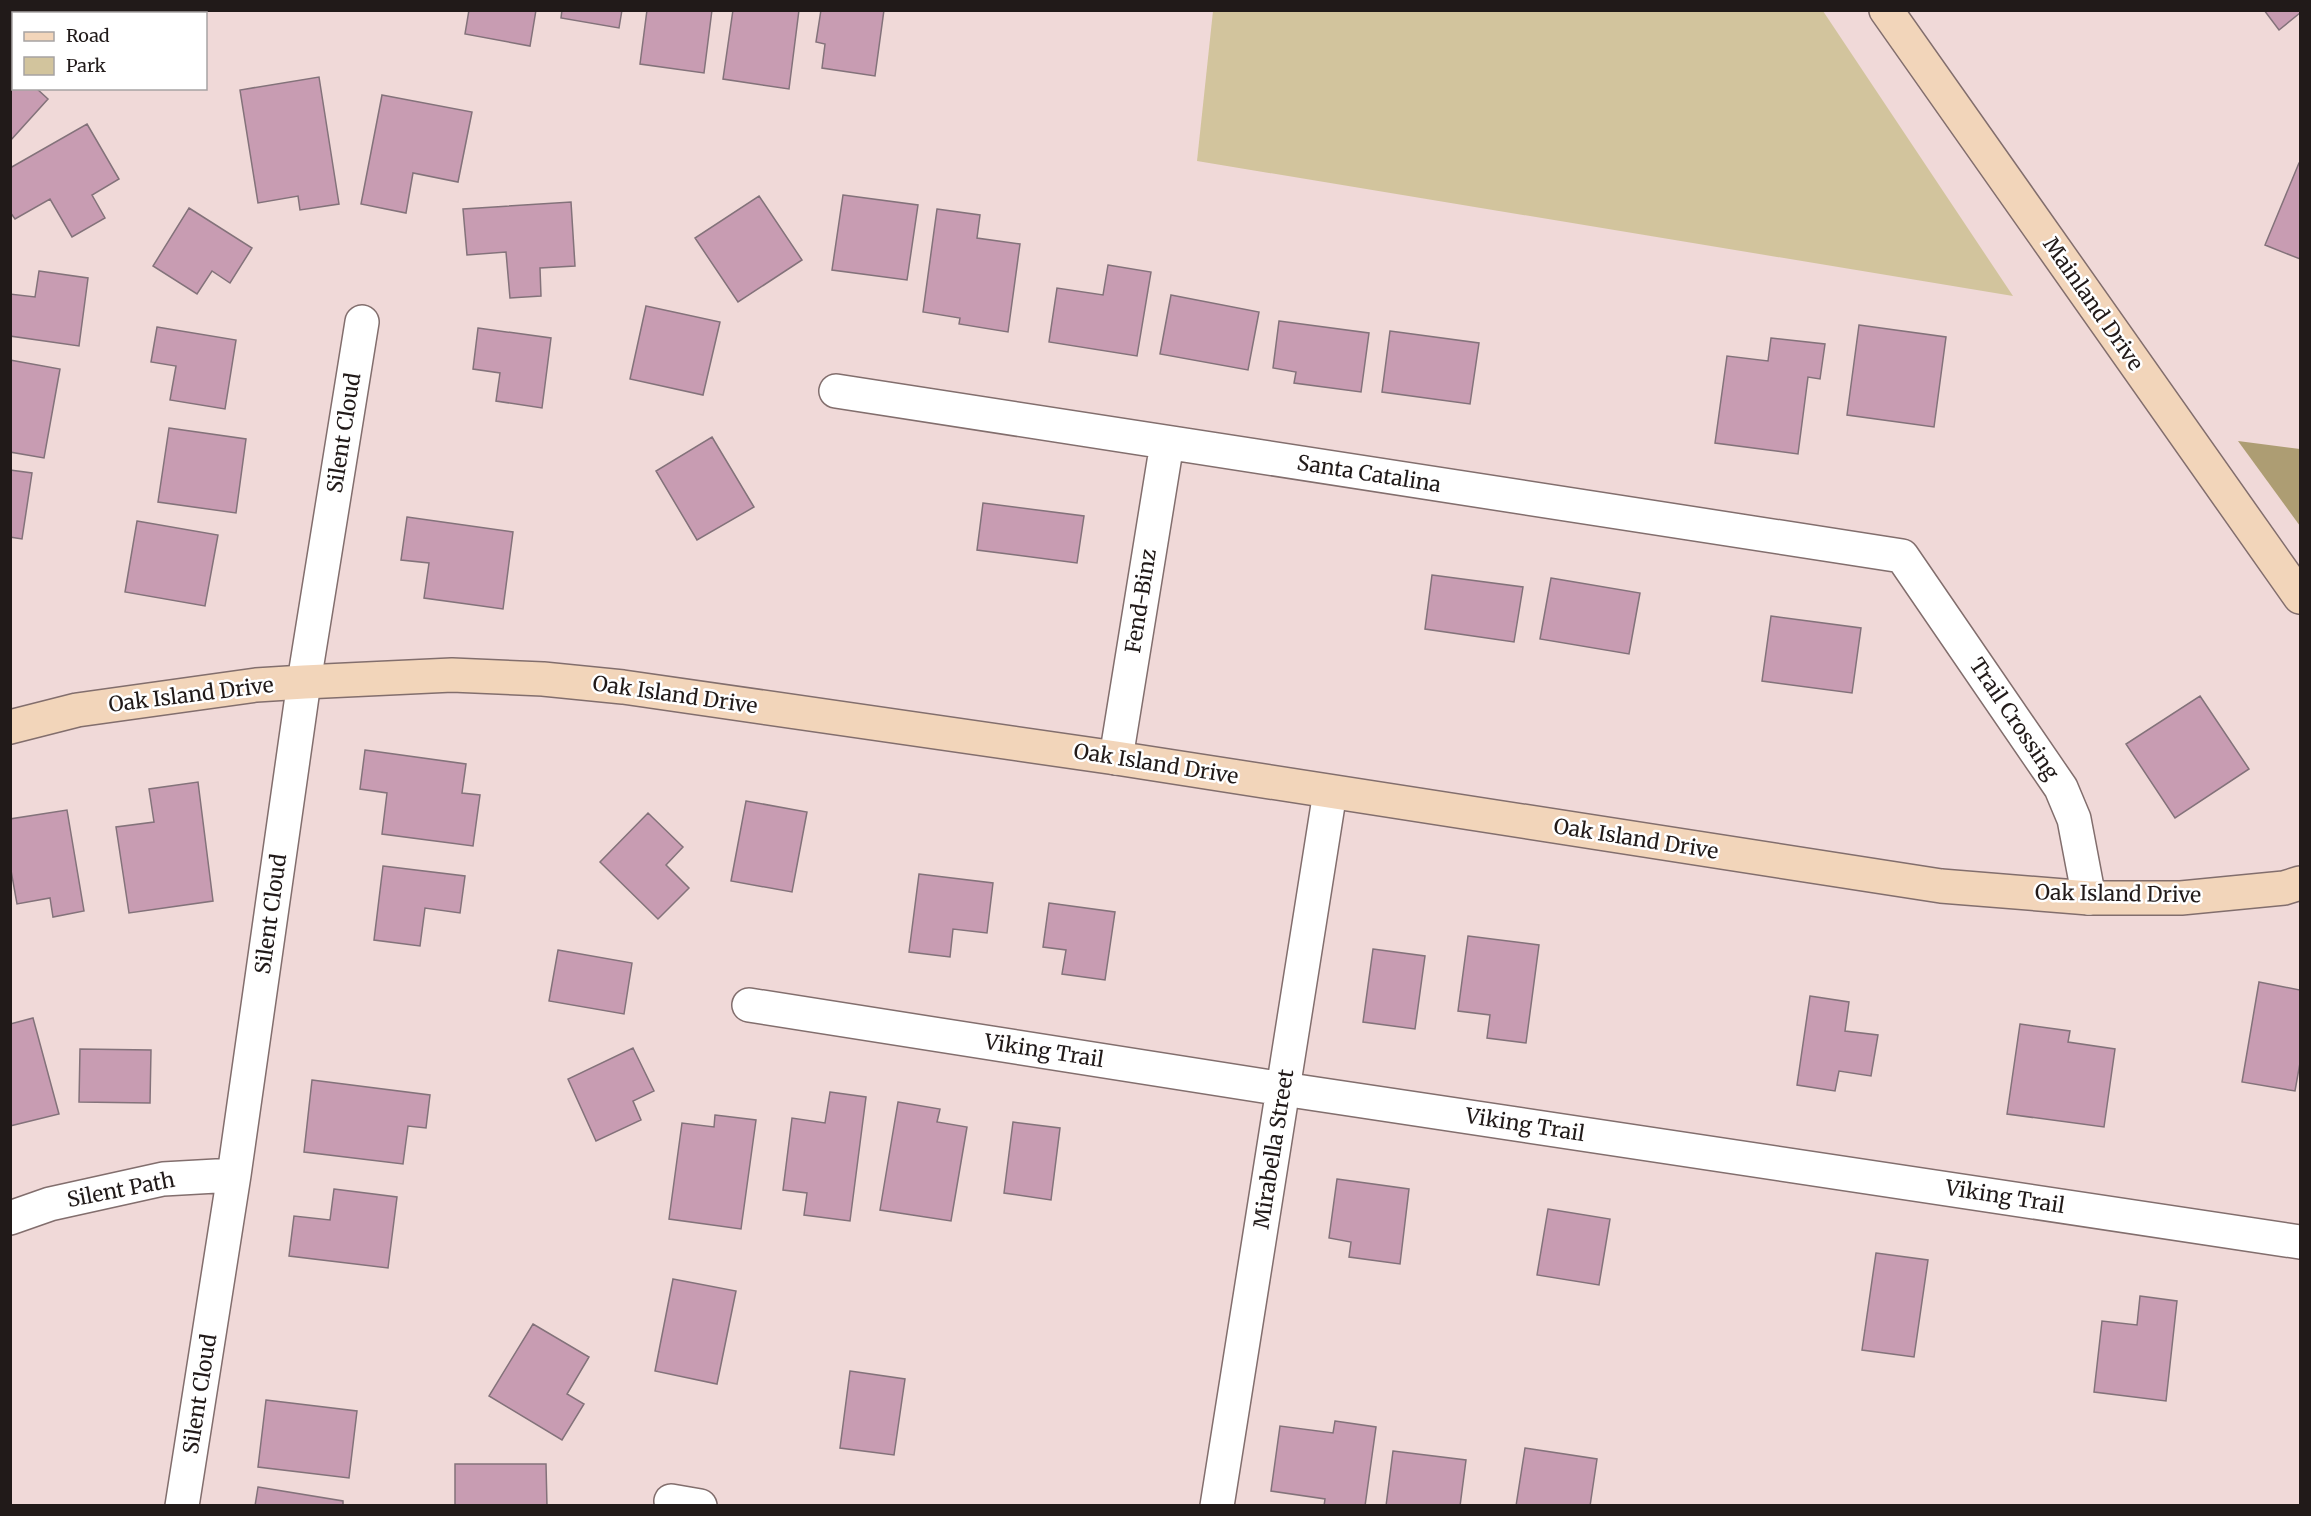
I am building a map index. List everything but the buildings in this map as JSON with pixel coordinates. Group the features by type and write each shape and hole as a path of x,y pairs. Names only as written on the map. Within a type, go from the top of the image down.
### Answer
{"street":[{"name":"Mainland Drive","path":"1886,10 2301,597"},
{"name":"Silent Cloud","path":"183,1506 234,1175 304,682 362,322"},
{"name":"Santa Catalina","path":"836,391 1902,556"},
{"name":"Fend-Binz","path":"1116,758 1167,443"},
{"name":"Trail Crossing","path":"1902,556 2061,788 2074,819 2088,898"},
{"name":"Oak Island Drive","path":"10,727 77,710 256,685 452,675 554,680 623,687 1116,758 1941,886 2088,898 2181,898 2284,888 2301,883"},
{"name":"Mirabella Street","path":"1217,1506 1330,792"},
{"name":"Viking Trail","path":"749,1005 1283,1089 2301,1242"},
{"name":"Silent Path","path":"10,1218 50,1204 163,1179 234,1175"}],"green space":[{"path":"1213,11 1823,11 2013,296 1197,161"}],"shaded area":[{"path":"2238,441 2300,449 2300,526"}]}
